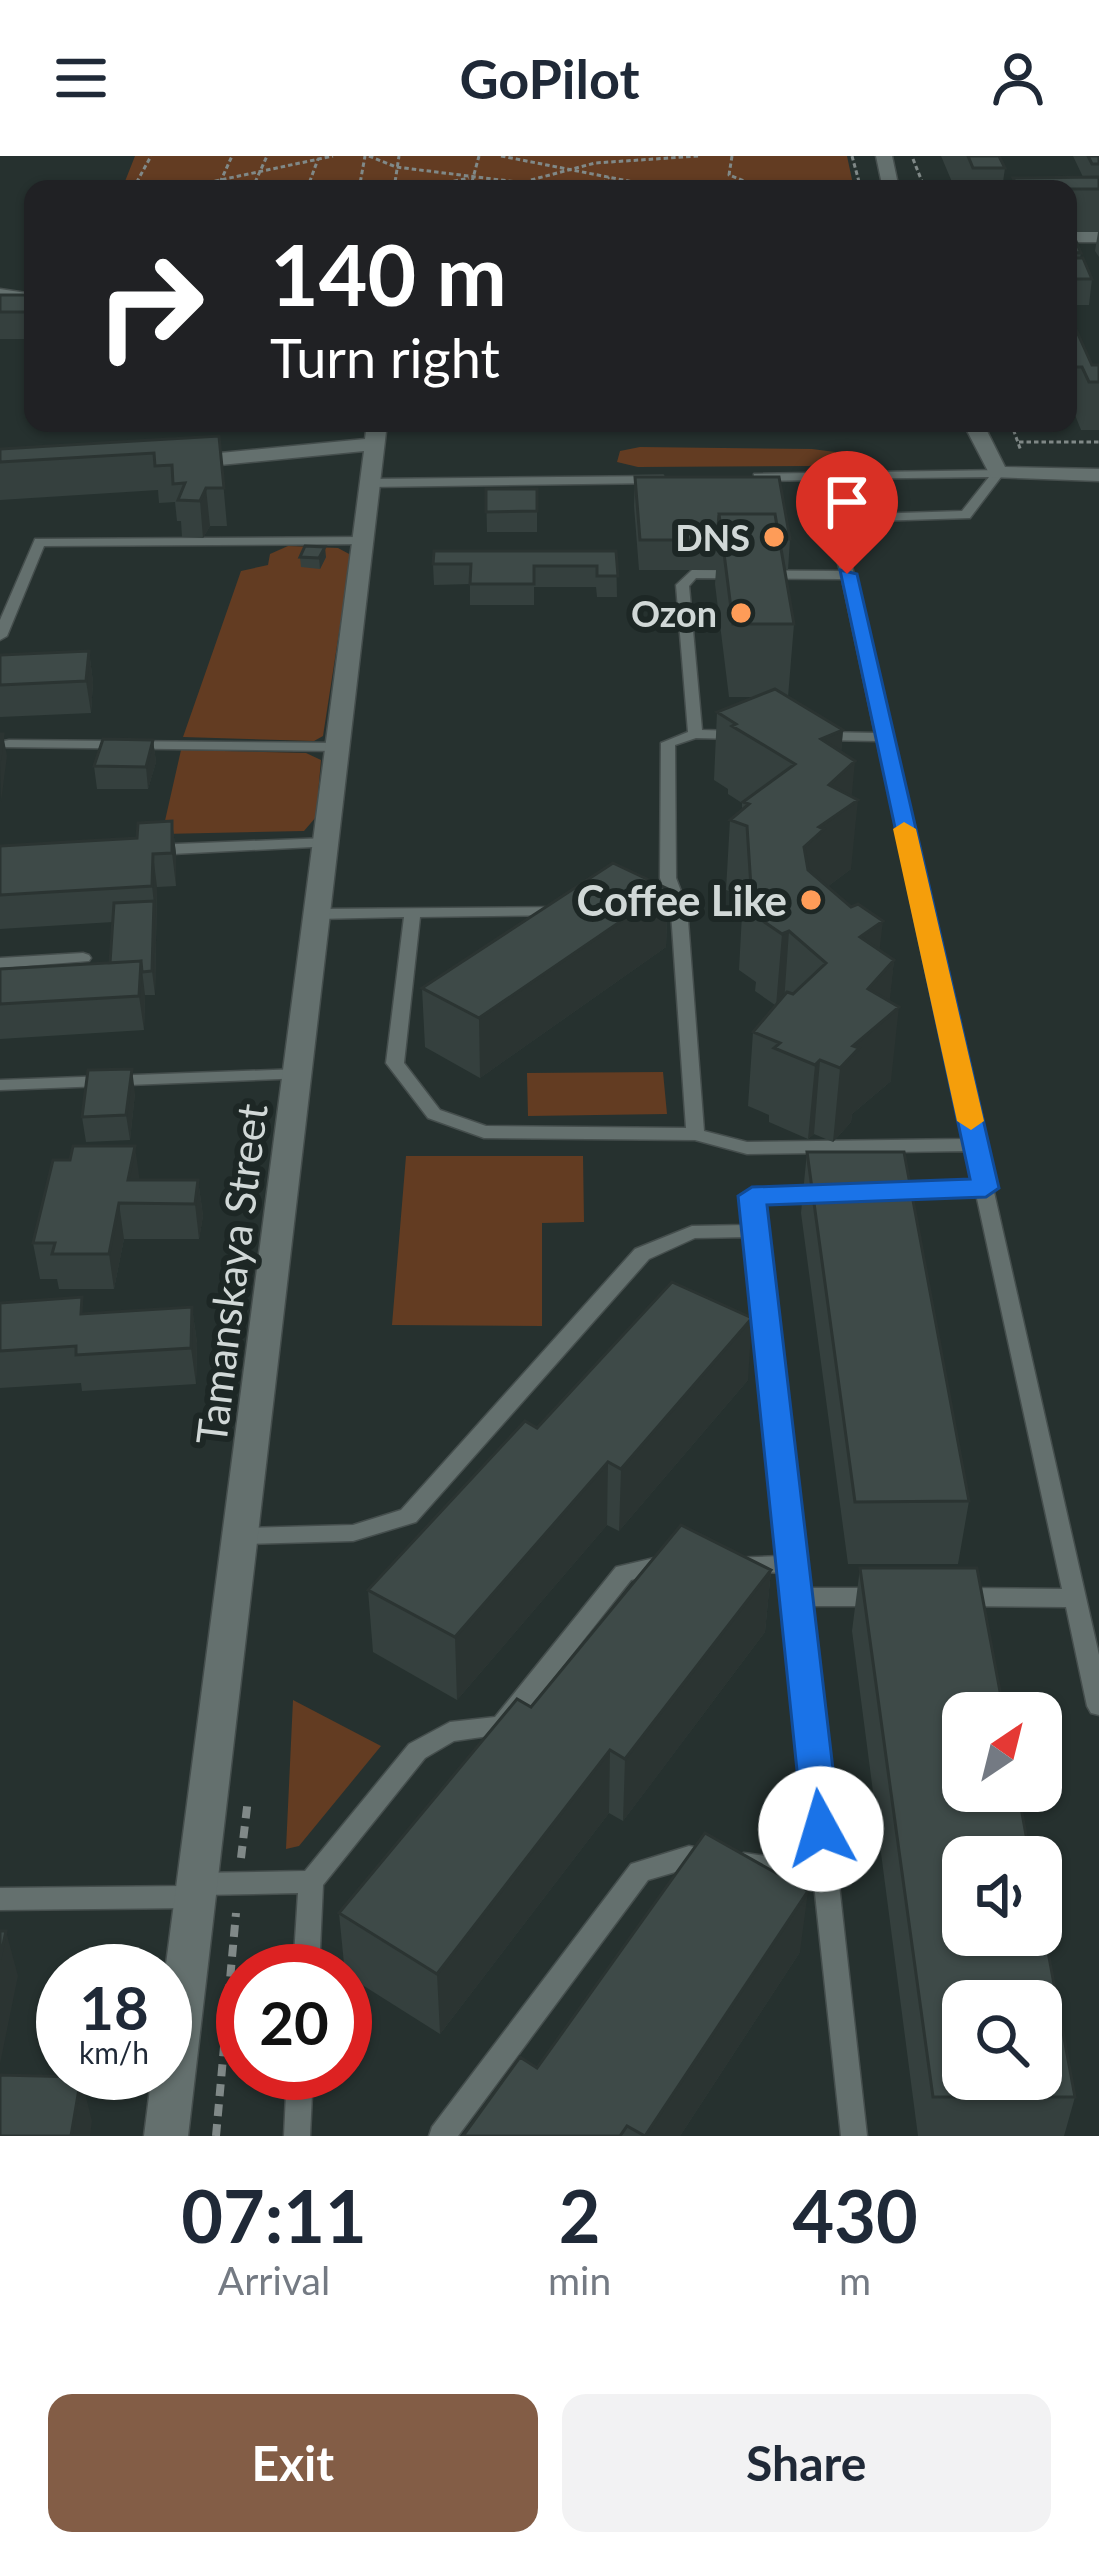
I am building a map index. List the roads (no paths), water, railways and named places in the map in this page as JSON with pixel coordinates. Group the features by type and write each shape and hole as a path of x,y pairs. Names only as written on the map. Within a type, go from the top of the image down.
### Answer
{"street":[{"path":"978,432 998,473 1099,476"},
{"path":"220,459 376,433"},
{"name":"Tamanskaya Street","path":"166,2136 376,433"}],"lane":[{"path":"752,477 998,473"},
{"path":"835,519 966,514 998,473"},
{"path":"821,476 835,519 1099,1706"},
{"path":"370,483 683,478"},
{"path":"0,636 39,542 363,542"},
{"path":"695,734 682,585 692,574 847,574"},
{"path":"695,1134 679,908 668,878 668,743 695,734 766,735"},
{"path":"813,736 884,737"},
{"path":"9,744 339,747"},
{"path":"140,851 327,843"},
{"path":"635,908 679,908"},
{"path":"318,914 590,909"},
{"path":"531,934 568,910"},
{"path":"412,913 395,1063 434,1114 484,1132 695,1134 747,1148 976,1145"},
{"path":"0,963 83,958"},
{"path":"403,1018 421,1006"},
{"path":"0,1085 298,1074"},
{"path":"854,2136 752,1196 986,1188"},
{"path":"240,1536 352,1533 408,1516 642,1254 692,1232 756,1231"},
{"path":"308,1944 311,1882 417,1751 450,1732 502,1726 624,1574 693,1563 792,1565"},
{"path":"796,1597 1074,1598"},
{"path":"442,2136 640,1872 688,1857 826,1875"},
{"path":"0,1899 311,1882"},
{"path":"297,2136 299,2100"}],"place":[{"name":"DNS","path":"774,537"},
{"name":"Ozon","path":"741,613"},
{"name":"Coffee Like","path":"811,900"}]}
